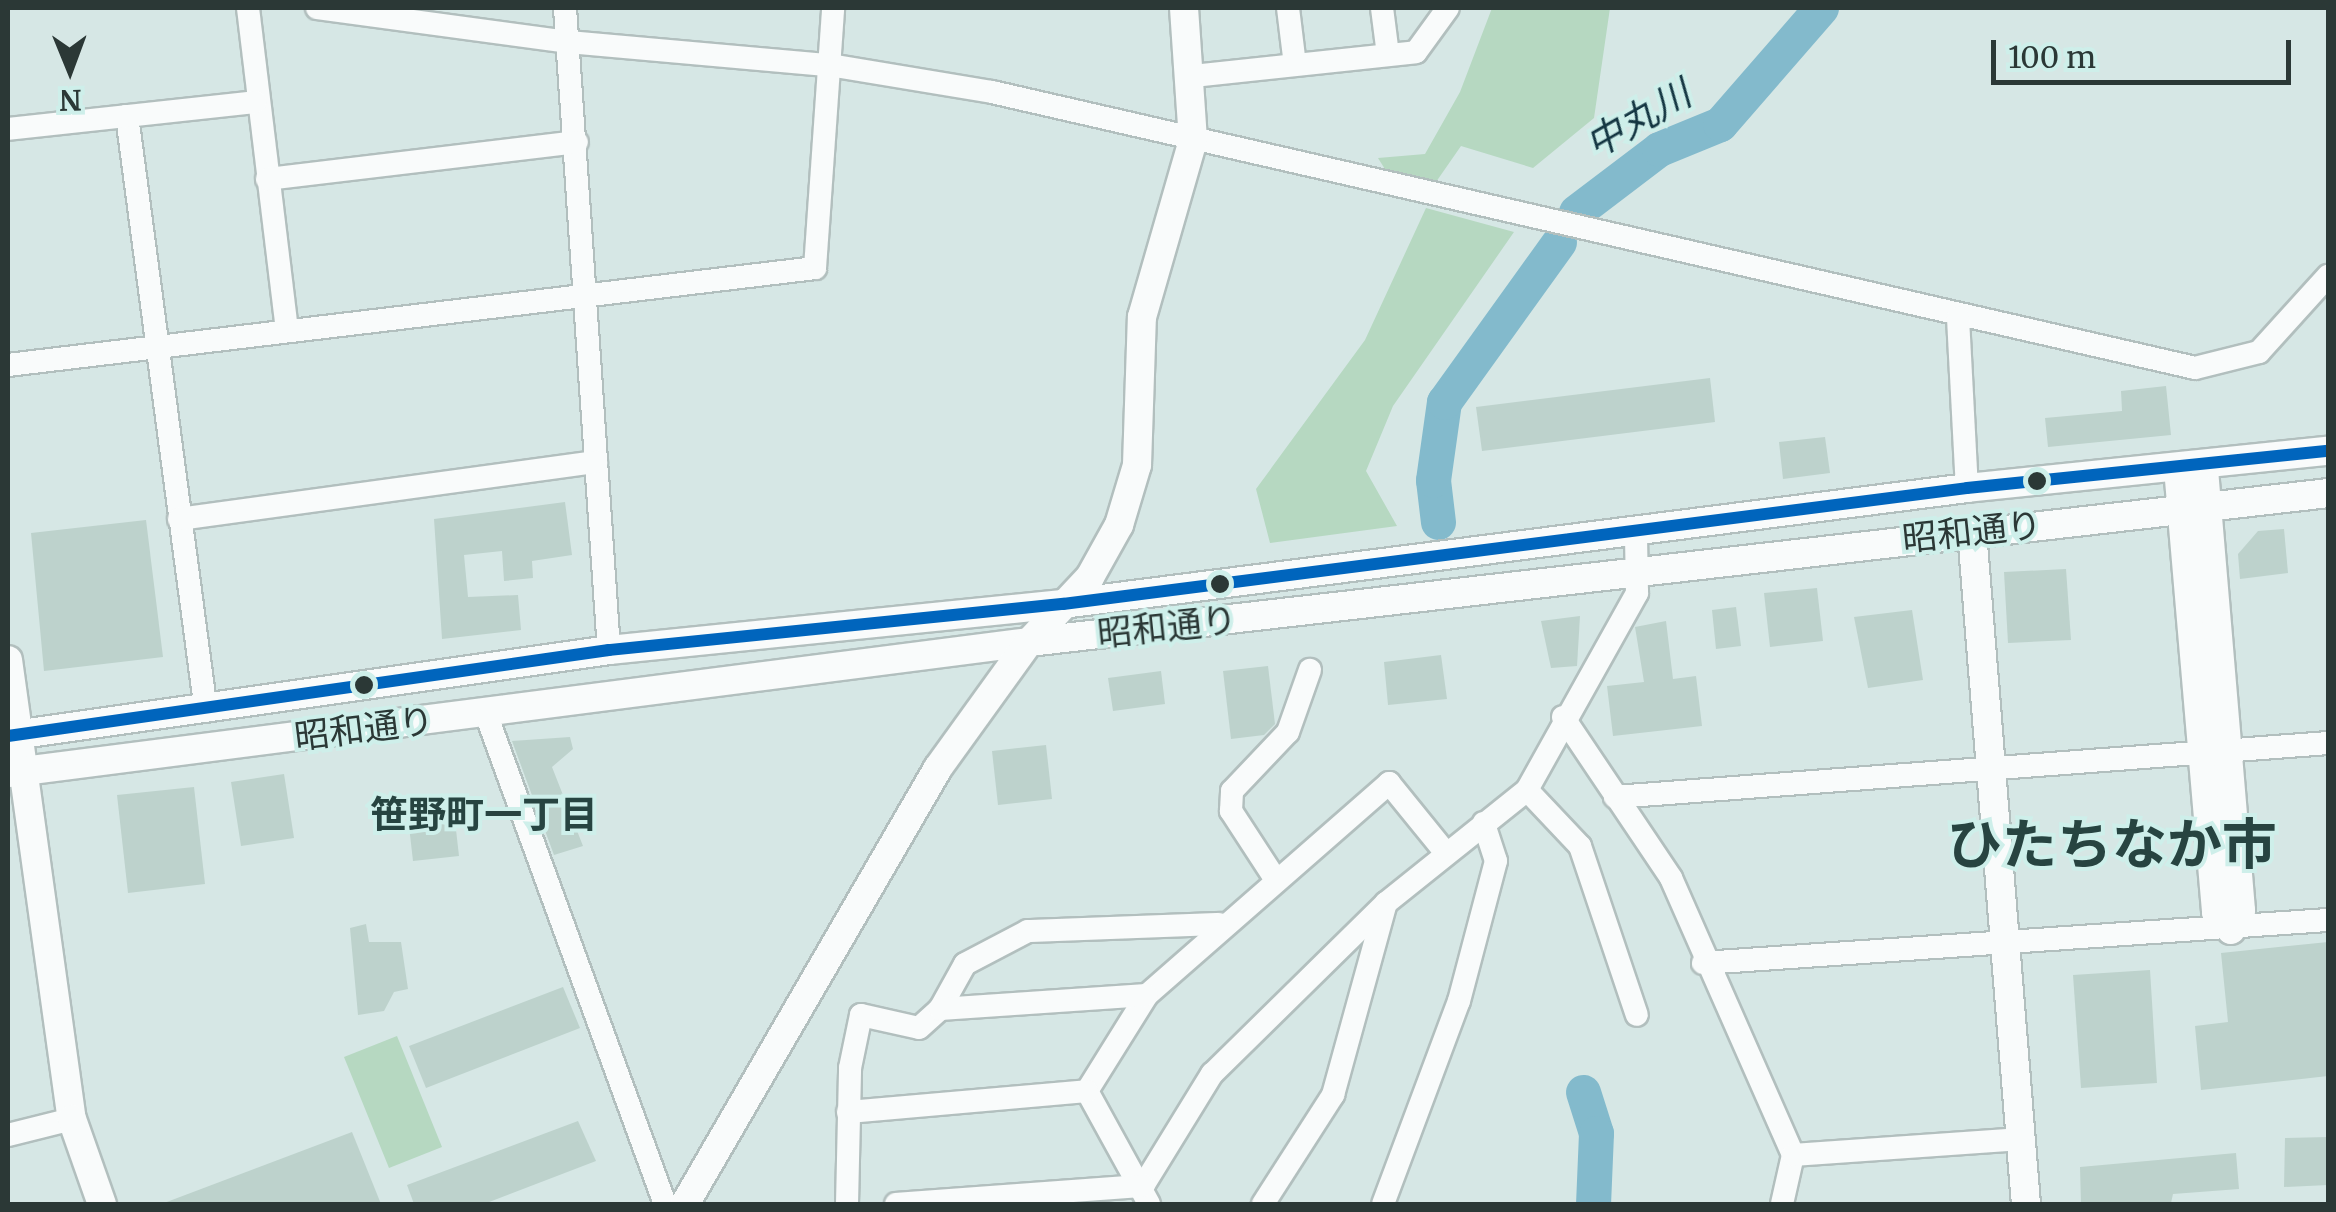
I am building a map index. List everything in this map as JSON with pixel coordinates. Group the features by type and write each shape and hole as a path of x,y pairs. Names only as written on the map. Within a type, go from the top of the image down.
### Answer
{"street":[{"path":"248,8 256,102 287,330"},
{"path":"317,8 568,42 834,66 1193,140 1958,318 2196,368 2259,352 2328,276"},
{"path":"565,8 609,650"},
{"path":"8,365 815,268 834,66 833,8"},
{"path":"685,1204 928,785 1029,642 1090,577 1134,488 1142,317 1193,140 1193,76 1184,8"},
{"path":"1288,8 1295,65"},
{"path":"1382,8 1388,55"},
{"path":"1193,76 1416,52 1448,8"},
{"path":"8,129 256,102"},
{"path":"127,116 154,350 206,711"},
{"path":"267,179 576,142"},
{"path":"1958,318 1967,488"},
{"name":"昭和通り","path":"11,735 206,711 609,650 1063,604 1967,488 2328,451"},
{"path":"180,519 596,462"},
{"path":"2191,467 2218,753 2241,910 2231,930"},
{"name":"昭和通り","path":"14,771 1029,642 2328,493"},
{"path":"1972,532 2026,1204"},
{"path":"1146,1195 1212,1074 1386,903 1526,790 1562,718 1638,592 1641,570 1636,533"},
{"path":"8,660 14,771 72,1119 102,1204"},
{"path":"1274,877 1231,811 1232,791 1288,732 1310,670"},
{"path":"486,714 666,1204"},
{"path":"1562,718 1671,878 1703,963 1793,1155 1782,1204"},
{"path":"1615,797 2328,744"},
{"path":"1087,1091 1147,995 1220,924 1389,783 1445,852"},
{"path":"1526,790 1580,846 1637,1015"},
{"path":"1383,1204 1459,1001 1496,861 1484,823"},
{"path":"1263,1204 1333,1094 1386,903"},
{"path":"1703,963 2231,930 2328,920"},
{"path":"847,1204 848,1112 861,1015 919,1028 940,1009 965,964 1028,931 1220,924"},
{"path":"940,1009 1147,995"},
{"path":"1087,1091 1146,1195"},
{"path":"848,1112 1087,1091"},
{"path":"8,1135 72,1119"},
{"path":"1793,1155 2021,1139"},
{"path":"896,1204 1146,1195"}],"green space":[{"path":"1492,8 1610,8 1594,118 1533,168 1461,146 1436,182 1393,182 1378,158 1425,154 1460,92"},
{"path":"1426,208 1514,232 1393,406 1366,471 1397,526 1270,543 1256,489 1365,340"},
{"path":"397,1036 442,1147 389,1168 344,1057"}],"building":[{"path":"1710,378 1715,422 1482,451 1476,407"},
{"path":"2166,386 2171,435 2048,447 2045,418 2122,411 2121,391"},
{"path":"1825,437 1830,473 1783,479 1779,442"},
{"path":"565,502 572,555 532,561 533,578 504,581 502,551 464,555 468,597 518,595 521,630 442,639 434,519"},
{"path":"146,520 163,657 44,671 31,533"},
{"path":"2284,529 2288,573 2240,579 2238,554 2258,531"},
{"path":"2066,569 2071,640 2008,643 2004,572"},
{"path":"1817,588 1823,641 1770,647 1764,593"},
{"path":"1736,607 1741,646 1716,649 1712,610"},
{"path":"1912,610 1923,680 1868,688 1854,617"},
{"path":"1580,616 1577,666 1551,668 1541,621"},
{"path":"1666,621 1673,679 1696,676 1702,726 1613,736 1607,686 1644,682 1635,627"},
{"path":"1441,655 1447,699 1388,705 1384,662"},
{"path":"1268,666 1275,724 1264,735 1231,739 1223,671"},
{"path":"1161,671 1165,704 1113,711 1108,678"},
{"path":"570,737 573,749 552,767 583,846 554,855 512,741"},
{"path":"1046,745 1052,799 998,805 992,751"},
{"path":"284,774 294,838 241,846 231,782"},
{"path":"194,787 205,884 128,893 117,795"},
{"path":"455,821 459,856 413,861 409,826"},
{"path":"366,924 369,942 401,942 408,989 394,992 384,1011 358,1015 350,928"},
{"path":"2328,942 2328,1076 2201,1090 2195,1026 2228,1022 2221,953"},
{"path":"2150,970 2157,1083 2081,1088 2073,975"},
{"path":"563,987 580,1028 426,1088 409,1046"},
{"path":"578,1121 596,1161 484,1204 414,1204 407,1185"},
{"path":"352,1132 381,1204 164,1204 164,1203"},
{"path":"2328,1137 2328,1185 2284,1187 2285,1138"},
{"path":"2236,1153 2239,1189 2173,1194 2171,1203 2081,1204 2080,1167"}],"waterway":[{"name":"中丸川","path":"1576,212 1659,149 1720,124 1821,8"},
{"name":"中丸川","path":"1438,522 1433,480 1444,402 1559,242"},
{"name":"中丸川","path":"1583,1092 1596,1133 1593,1204"}],"transit line":[{"path":"8,736 609,650 1063,604 1967,488 2328,451"}],"district":[{"name":"笹野町一丁目","path":"484,815"},
{"name":"ひたちなか市","path":"2112,845"}]}
